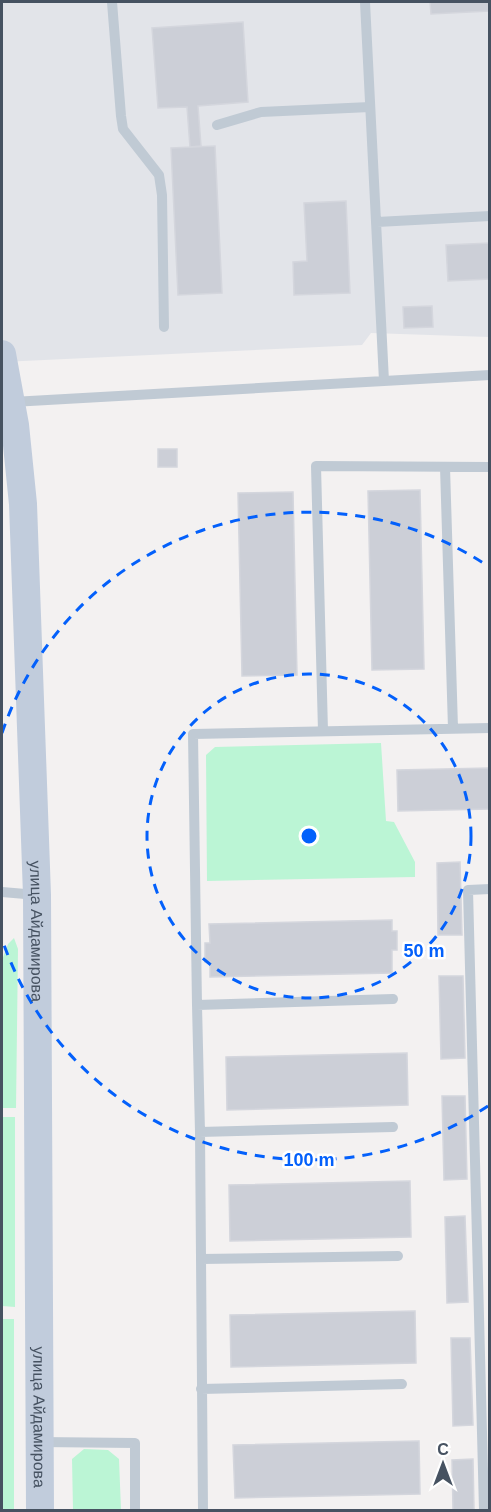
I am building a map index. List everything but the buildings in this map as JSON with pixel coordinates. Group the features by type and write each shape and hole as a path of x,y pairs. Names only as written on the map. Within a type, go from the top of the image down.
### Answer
{"main road":[{"name":"улица Айдамирова","path":"2,354 9,418 23,504 37,895 40,1510"}],"lane":[{"path":"112,2 123,129 159,175 162,203 164,327"},
{"path":"365,2 384,381"},
{"path":"217,125 261,112 370,107"},
{"path":"377,222 489,216"},
{"path":"9,418 384,381 489,375"},
{"path":"323,731 316,466 489,467"},
{"path":"445,467 453,728"},
{"path":"203,1510 200,1132 193,734 489,728"},
{"path":"484,1510 484,1323 468,890 489,889"},
{"path":"2,895 37,895"},
{"path":"196,1005 393,999"},
{"path":"200,1132 393,1127"},
{"path":"201,1259 398,1256"},
{"path":"201,1389 402,1384"},
{"path":"40,1442 135,1443 135,1510"}],"shaded area":[{"path":"2,2 489,2 489,337 371,333 362,345 2,362"}],"green space":[{"path":"381,743 386,821 394,822 415,862 415,877 207,881 206,755 215,747"},
{"path":"14,938 18,949 16,1108 2,1108 2,960 8,944"},
{"path":"2,1117 15,1117 15,1307 2,1306"},
{"path":"2,1319 14,1319 14,1510 2,1510"},
{"path":"84,1449 108,1450 119,1459 121,1510 73,1510 72,1459"}]}
